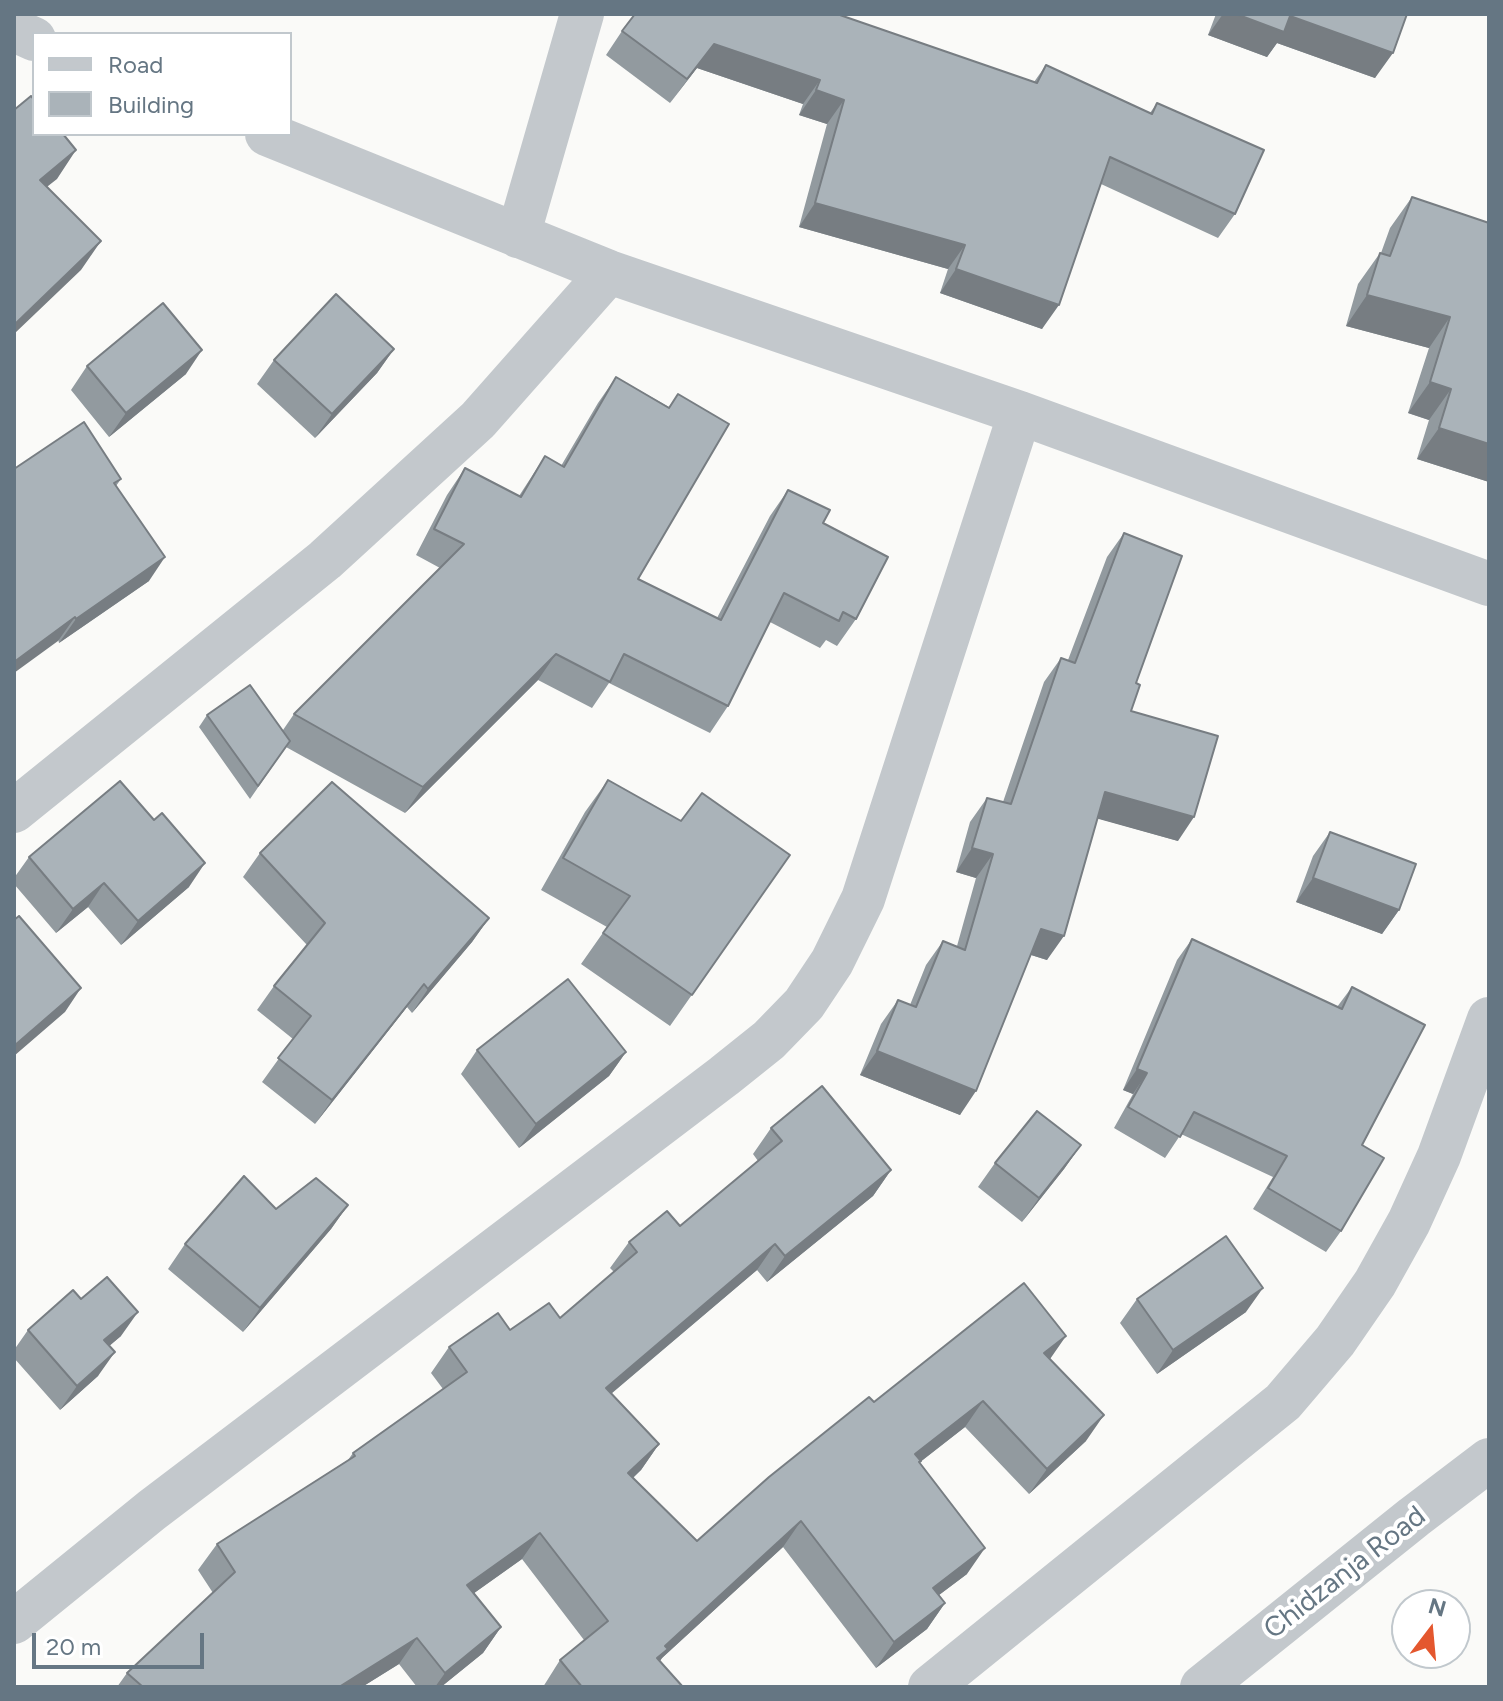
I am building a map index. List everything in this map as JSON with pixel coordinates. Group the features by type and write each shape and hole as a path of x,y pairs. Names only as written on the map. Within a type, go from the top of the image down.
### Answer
{"street":[{"path":"518,236 582,14"},
{"path":"272,136 609,272 1020,413 1489,584"},
{"path":"14,811 325,560 478,420 609,272"},
{"path":"14,1622 152,1510 724,1076 769,1040 804,1004 832,962 863,899 1020,413"},
{"path":"930,1687 1283,1402 1335,1341 1375,1283 1409,1222 1439,1156 1489,1019"},
{"name":"Chidzanja Road","path":"1202,1687 1489,1460"}],"building":[{"path":"635,14 837,14 1037,83 1046,65 1152,114 1157,103 1264,150 1235,214 1110,157 1059,305 956,269 965,245 815,203 844,100 816,90 820,80 714,44 687,79 622,31"},
{"path":"1236,14 1407,14 1393,53 1290,16 1284,32"},
{"path":"31,96 32,136 65,136 76,150 40,180 101,241 14,325 14,110"},
{"path":"1412,197 1489,223 1489,444 1439,428 1451,389 1430,382 1450,317 1367,295 1380,253 1390,256"},
{"path":"336,294 394,349 332,414 274,360"},
{"path":"163,303 202,350 126,413 87,366"},
{"path":"616,377 669,408 678,394 729,424 638,579 721,620 788,490 830,510 823,523 888,557 856,619 843,612 839,621 784,593 728,706 624,654 610,682 556,654 423,787 294,714 464,544 434,529 465,468 521,497 545,456 564,467"},
{"path":"84,422 121,479 114,483 165,557 14,662 14,469"},
{"path":"1124,533 1182,556 1136,683 1140,685 1131,711 1218,736 1194,817 1105,792 1064,936 1041,929 976,1091 877,1051 898,1000 916,1007 943,941 965,950 993,854 972,848 987,798 1011,804 1061,658 1075,663"},
{"path":"250,685 290,741 258,786 207,715"},
{"path":"608,780 681,821 702,793 790,855 692,995 603,933 630,896 563,858"},
{"path":"120,781 154,820 162,813 205,863 138,921 104,883 73,909 29,857"},
{"path":"332,782 489,918 428,989 424,984 332,1100 278,1058 311,1016 274,986 325,923 260,853"},
{"path":"1330,832 1416,864 1399,910 1313,878"},
{"path":"19,916 81,988 14,1046 14,920"},
{"path":"1192,939 1342,1009 1352,987 1425,1025 1362,1145 1384,1158 1341,1231 1268,1188 1287,1156 1194,1112 1180,1137 1128,1107 1147,1073 1137,1069"},
{"path":"568,979 626,1052 536,1124 477,1050"},
{"path":"822,1086 891,1170 785,1256 775,1244 606,1388 659,1444 628,1473 697,1541 769,1477 869,1397 874,1402 1024,1283 1066,1336 1044,1353 1104,1415 1047,1469 983,1401 915,1454 985,1548 933,1588 945,1603 894,1642 801,1521 665,1646 668,1649 657,1658 683,1687 582,1687 560,1660 608,1621 540,1533 467,1585 501,1627 445,1673 417,1638 339,1687 143,1687 127,1673 235,1572 217,1544 355,1456 353,1453 467,1372 449,1347 498,1313 510,1330 549,1303 560,1318 637,1252 629,1242 667,1211 680,1226 782,1141 771,1128"},
{"path":"1037,1111 1081,1145 1039,1198 995,1163"},
{"path":"244,1176 276,1209 316,1178 348,1205 260,1308 185,1244"},
{"path":"1226,1236 1263,1288 1173,1350 1137,1299"},
{"path":"107,1277 138,1312 104,1340 115,1352 77,1386 28,1330 73,1290 81,1299"}]}
